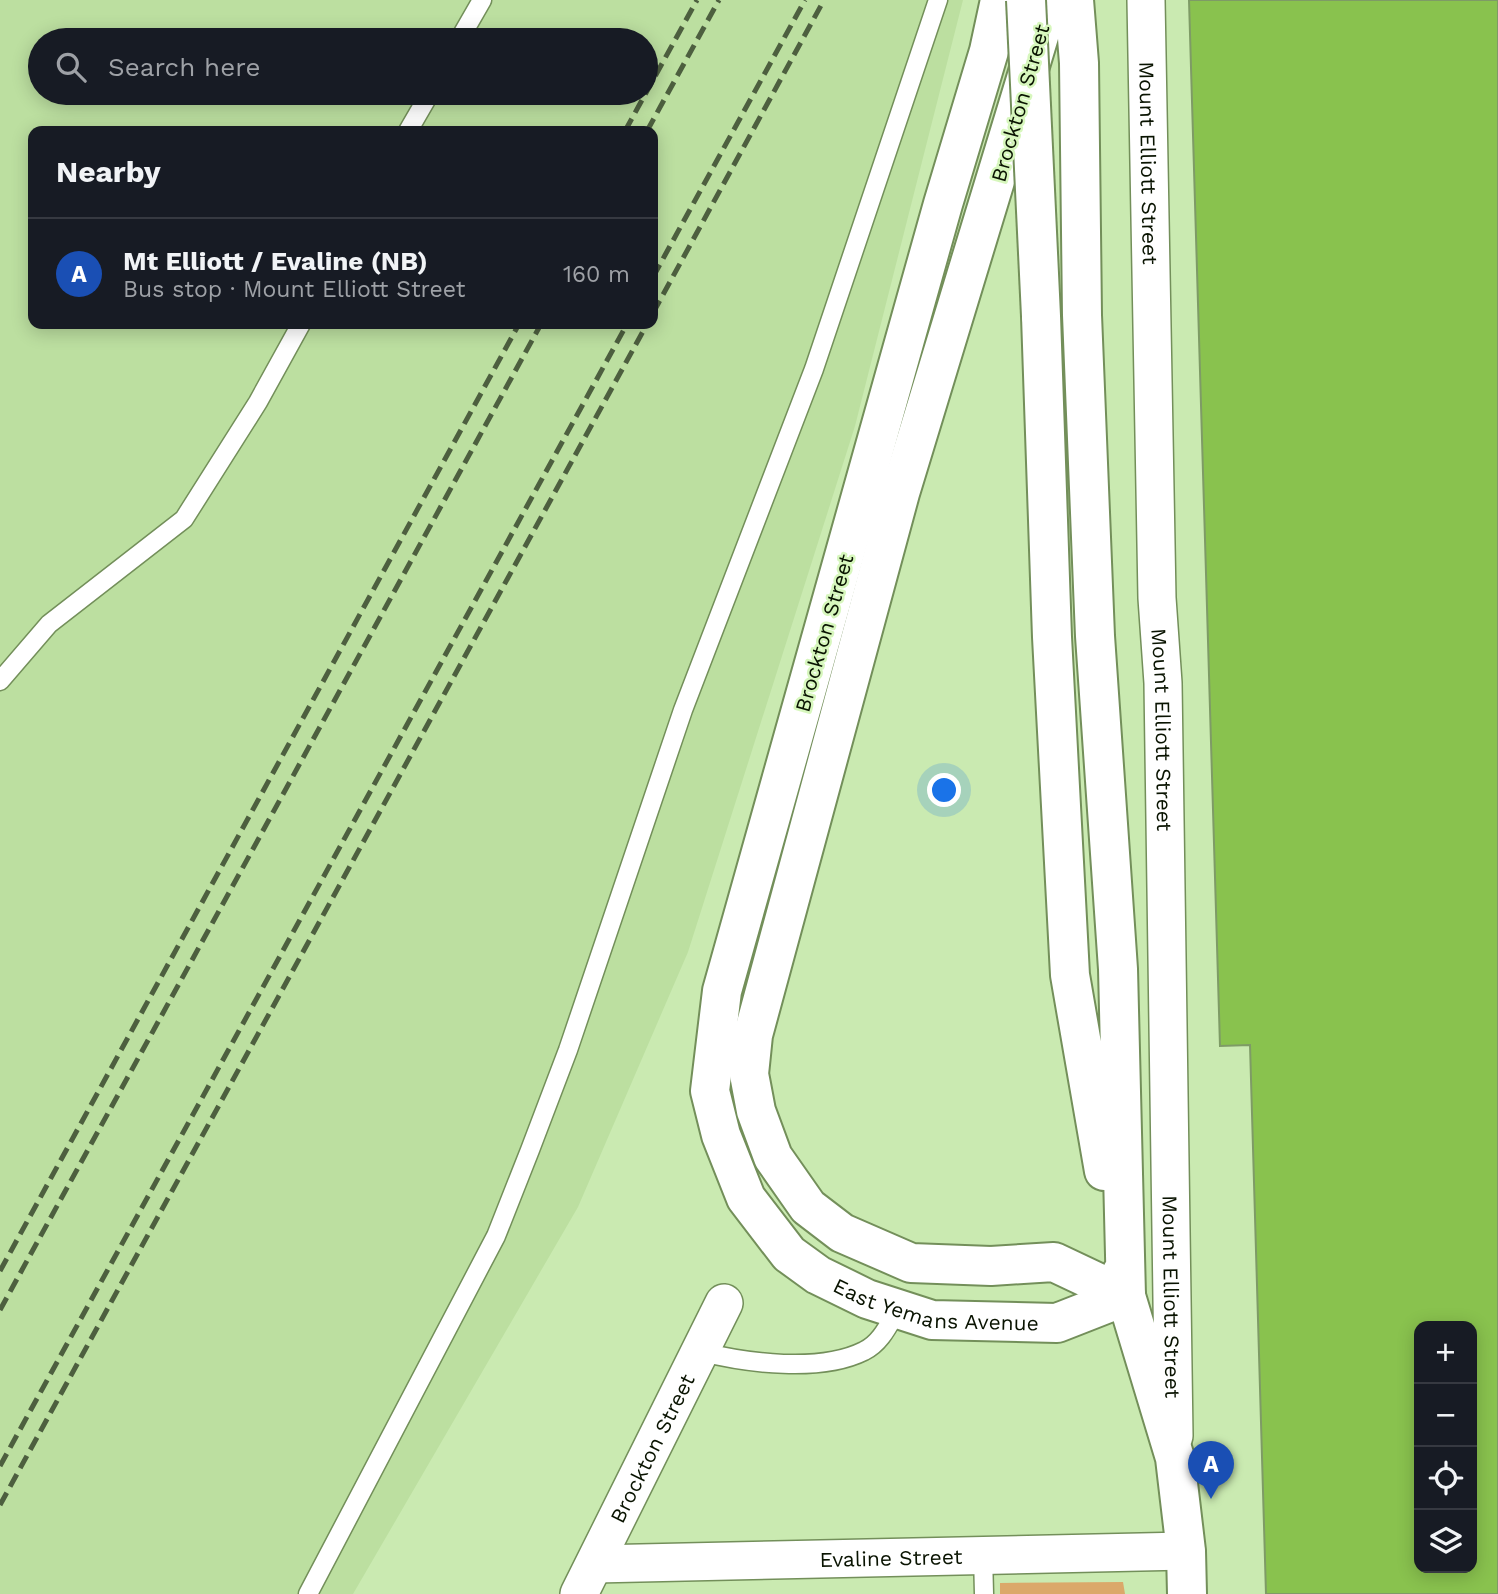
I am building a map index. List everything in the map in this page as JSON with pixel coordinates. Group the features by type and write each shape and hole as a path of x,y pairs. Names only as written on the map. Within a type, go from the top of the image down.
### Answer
{"street":[{"name":"Brockton Street","path":"789,1254 770,1234 747,1198 721,1135 710,1091 722,991 943,205 989,51 1000,0"},
{"name":"Mount Elliott Street","path":"1026,0 1041,316 1052,637 1070,975 1126,1296 1175,1458"},
{"name":"Brockton Street","path":"808,1207 773,1157 756,1111 749,1074 753,1035 900,493 1016,119 1050,0"},
{"name":"Mount Elliott Street","path":"1074,0 1079,63 1082,315 1095,636 1118,970 1126,1296"},
{"name":"Mount Elliott Street","path":"1146,0 1157,584 1163,683 1175,1458 1186,1551 1188,1594"},
{"name":"East Yemans Avenue","path":"808,1207 842,1233 911,1263 991,1266 1054,1262 1126,1296"},
{"name":"East Yemans Avenue","path":"789,1254 818,1275 867,1299 933,1320 1057,1323 1126,1296"},
{"name":"Brockton Street","path":"587,1579 724,1303"},
{"name":"Evaline Street","path":"587,1579 983,1554 1186,1551"}],"lane":[{"path":"466,28 482,0"},
{"path":"308,1594 496,1236 568,1051 683,710 814,369 938,0"},
{"path":"411,126 423,105"},
{"path":"0,681 49,624 184,519 258,402 298,329"},
{"path":"702,1352 745,1362 777,1364 846,1356 864,1351 874,1344 898,1309"},
{"path":"983,1554 984,1594"}],"shaded area":[{"path":"0,0 963,0 855,426 688,952 578,1207 353,1594 0,1594"},
{"path":"1123,1582 1125,1594 1000,1594 1000,1583"}],"building":[{"path":"1189,0 1498,0 1498,1594 1266,1594 1250,1045 1220,1046"}],"railway":[{"path":"658,71 697,0"},
{"path":"650,126 719,0"},
{"path":"658,268 805,0"},
{"path":"658,304 824,0"},
{"path":"628,126 639,105"},
{"path":"0,1271 516,329"},
{"path":"0,1310 538,329"},
{"path":"0,1466 624,329"},
{"path":"0,1505 644,329"}],"place":[{"name":"Mt Elliott / Evaline (NB)","path":"1211,1499"}]}
